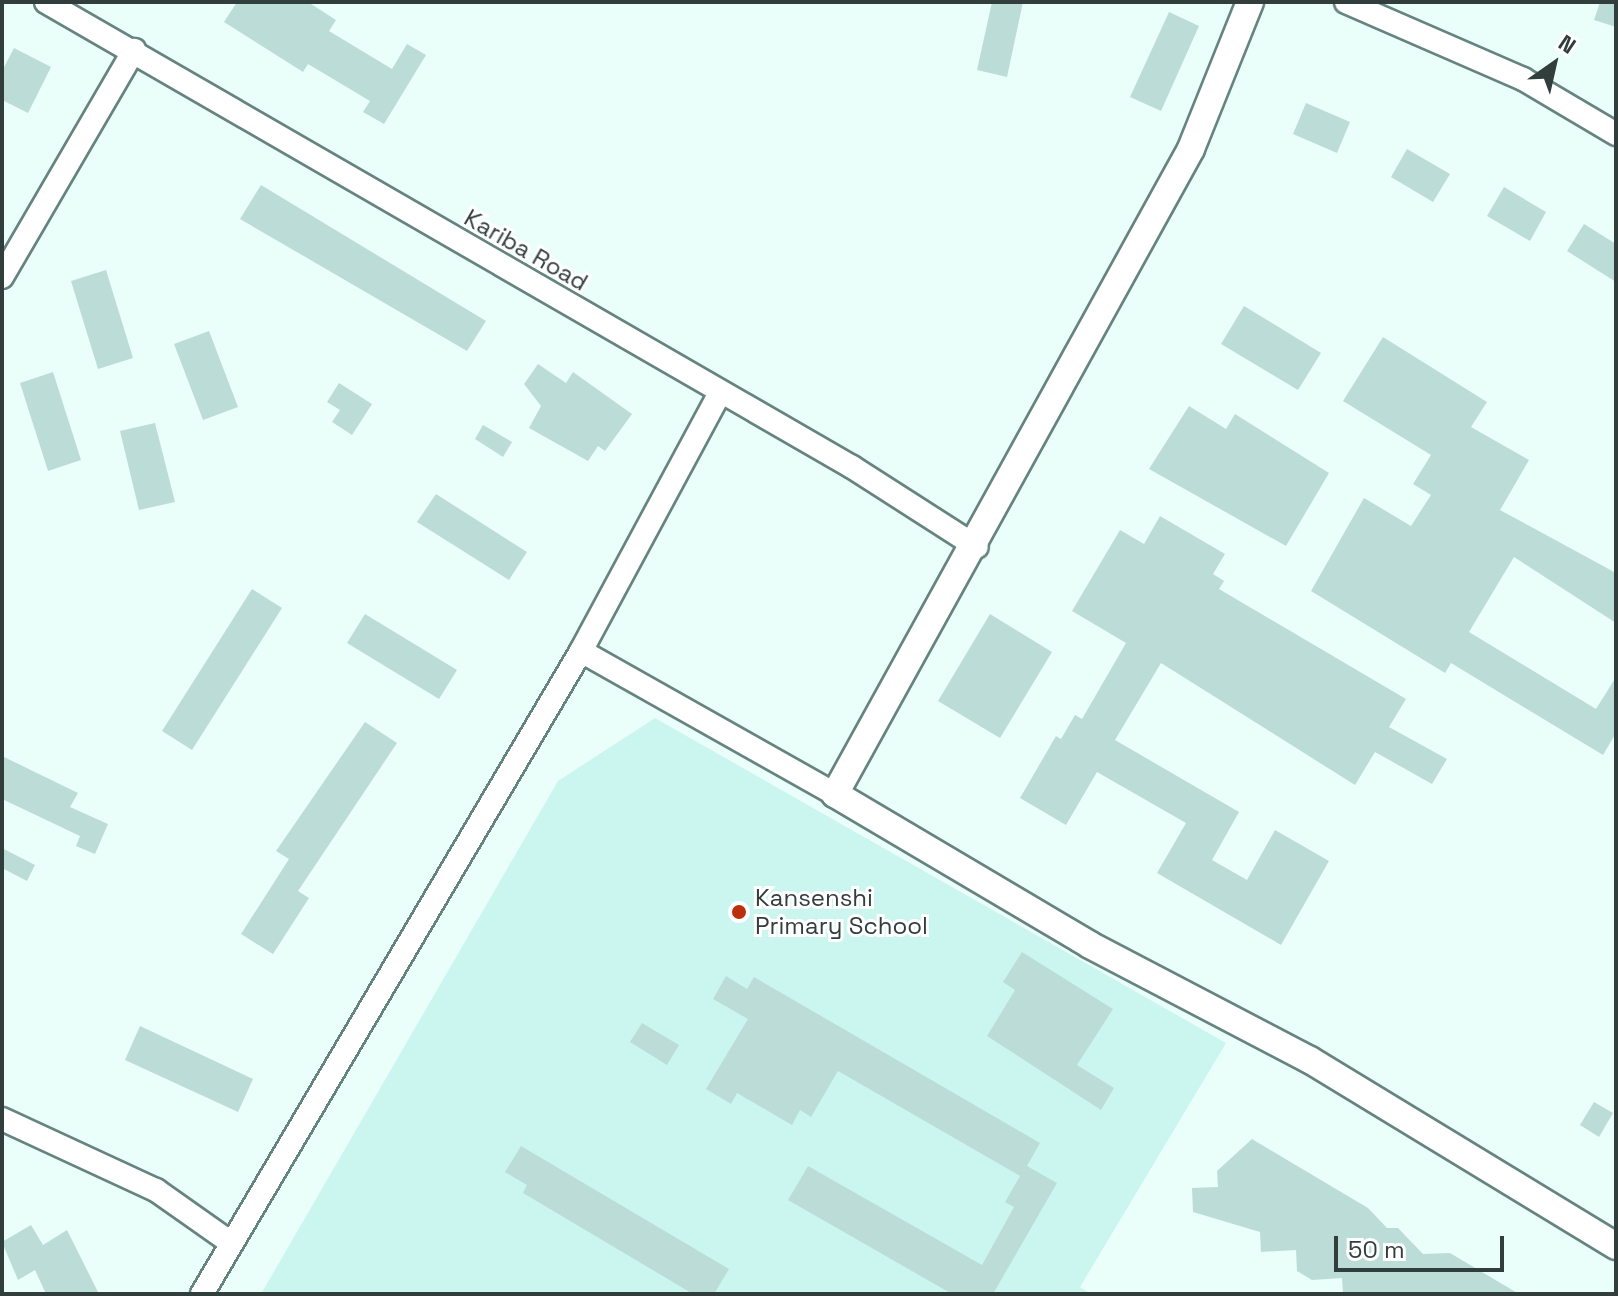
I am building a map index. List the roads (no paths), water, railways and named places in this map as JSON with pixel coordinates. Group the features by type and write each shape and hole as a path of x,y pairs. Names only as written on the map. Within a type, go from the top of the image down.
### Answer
{"street":[{"name":"Kariba Road","path":"46,2 134,50 720,393 977,547"},
{"path":"835,794 977,547 1191,149 1250,2"},
{"path":"1346,2 1523,79 1616,134"},
{"path":"2,277 134,50"},
{"path":"202,1294 581,651 720,393"},
{"path":"581,651 835,794 1117,960 1310,1060 1616,1246"},
{"path":"2,1119 156,1190 231,1243"}],"place":[{"name":"Kansenshi Primary School","path":"739,912"}]}
